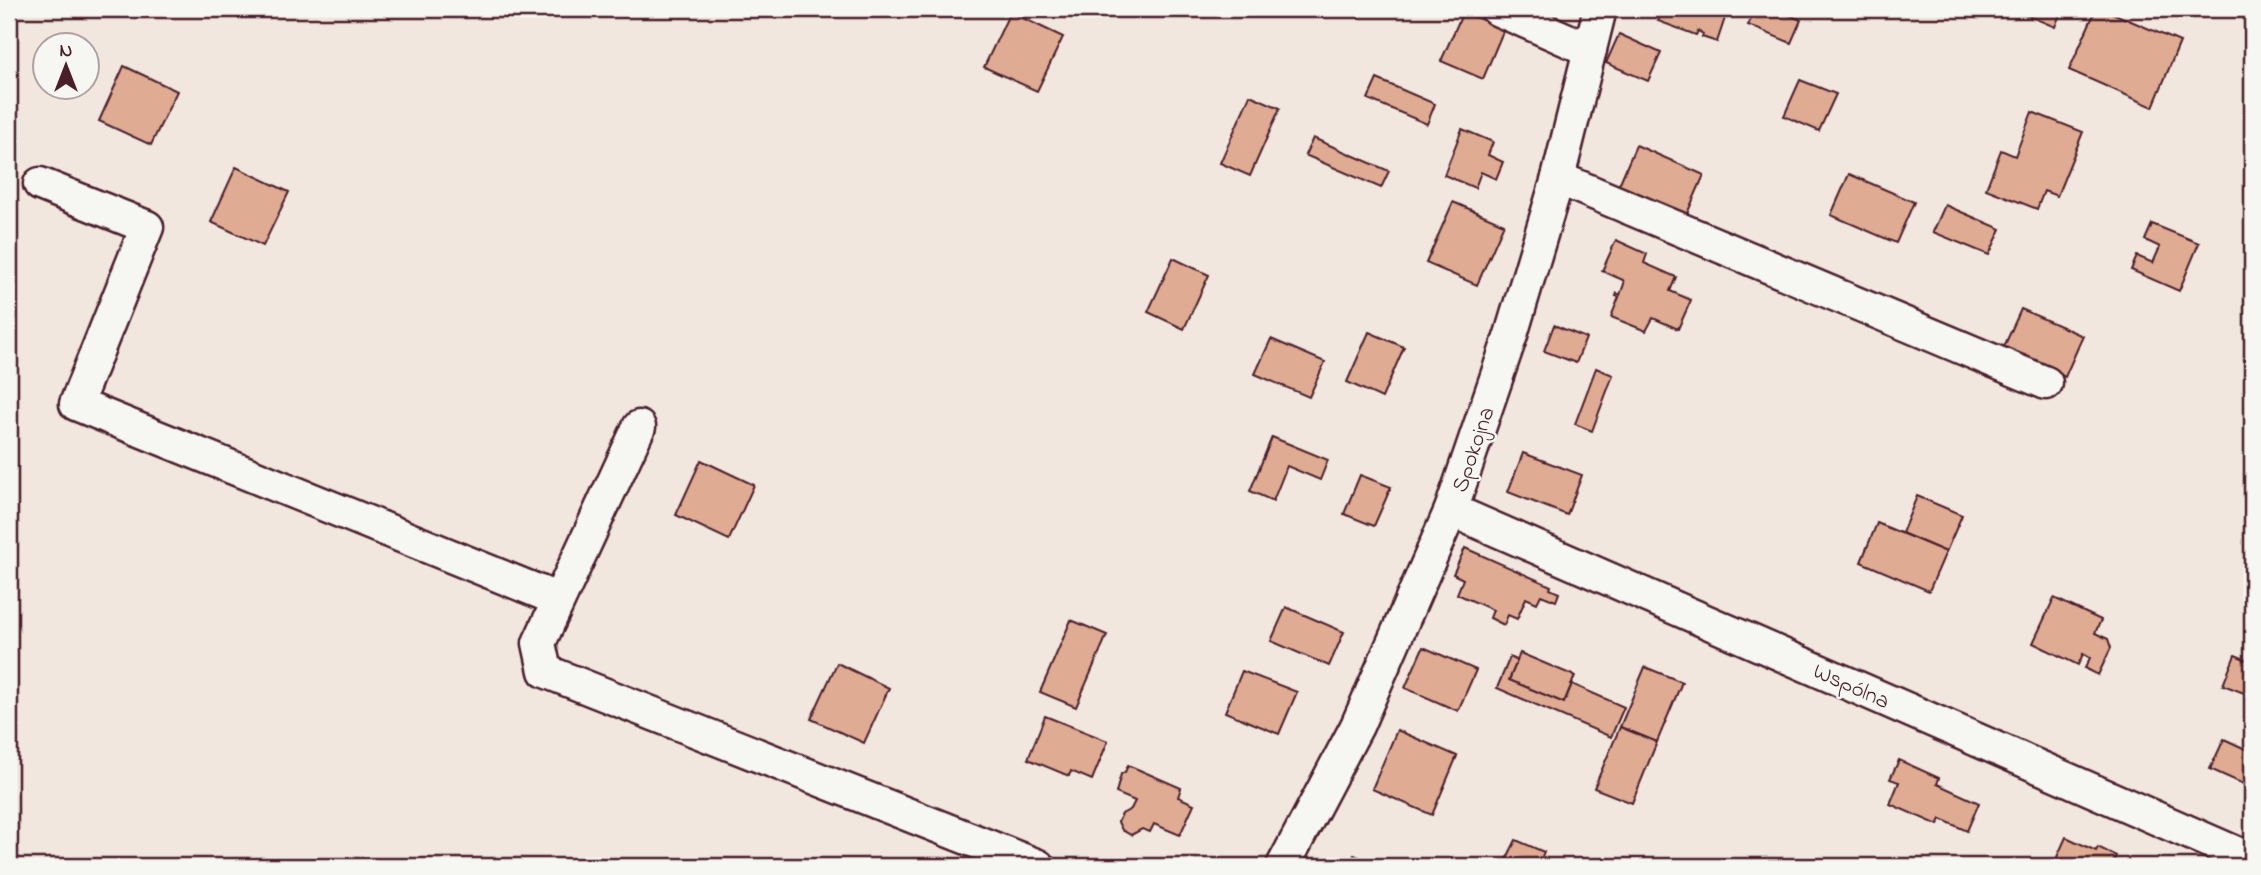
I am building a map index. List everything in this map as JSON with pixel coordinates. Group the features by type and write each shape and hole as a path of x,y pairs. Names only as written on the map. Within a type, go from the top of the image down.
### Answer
{"street":[{"path":"1497,9 1590,50"},
{"name":"Spokojna","path":"1283,866 1357,726 1451,510 1511,335 1558,178 1600,9"},
{"path":"1558,178 2046,383"},
{"path":"40,184 147,227 76,404 557,598"},
{"path":"639,427 538,643 545,671 1038,866"},
{"name":"Wspólna","path":"1451,510 2252,860"}],"building":[{"path":"1663,9 1717,9 1727,12 1717,42 1702,37 1703,34 1698,31 1696,35 1658,21"},
{"path":"1756,9 1776,9 1801,20 1791,43 1748,25"},
{"path":"1950,9 1973,9 1970,17"},
{"path":"2012,9 2062,9 2055,27"},
{"path":"2096,9 2103,9 2180,42 2153,107 2069,70"},
{"path":"1010,12 1063,37 1037,91 984,67"},
{"path":"1463,12 1504,29 1483,79 1441,61"},
{"path":"1619,34 1661,53 1648,81 1606,63"},
{"path":"124,66 177,91 151,145 99,121"},
{"path":"1377,79 1435,104 1427,124 1368,99"},
{"path":"1800,80 1836,94 1819,131 1784,116"},
{"path":"1250,95 1280,108 1250,176 1220,163"},
{"path":"2032,112 2083,132 2057,196 2044,191 2037,209 1986,189 2001,150 2015,156"},
{"path":"1462,129 1493,142 1488,155 1503,162 1496,179 1481,172 1475,188 1444,175"},
{"path":"1313,138 1389,171 1381,188 1305,155"},
{"path":"1636,145 1704,175 1686,216 1618,187"},
{"path":"236,167 289,192 263,246 211,222"},
{"path":"1849,174 1914,202 1896,243 1831,215"},
{"path":"1453,202 1504,224 1477,285 1426,263"},
{"path":"1945,205 2001,229 1989,255 1933,232"},
{"path":"2152,224 2199,243 2179,291 2131,270 2137,256 2153,263 2160,247 2145,240"},
{"path":"1616,240 1647,254 1644,263 1676,277 1670,291 1691,300 1678,329 1653,318 1646,331 1611,317 1619,297 1616,296 1617,293 1620,295 1624,284 1623,280 1602,271"},
{"path":"1173,258 1209,275 1184,329 1148,312"},
{"path":"2021,309 2083,336 2065,377 2003,349"},
{"path":"1554,325 1586,338 1576,363 1544,351"},
{"path":"1369,332 1404,347 1382,398 1347,382"},
{"path":"1271,339 1325,362 1309,397 1255,374"},
{"path":"1596,368 1613,375 1592,431 1575,424"},
{"path":"1272,437 1328,460 1320,480 1287,466 1273,501 1250,491"},
{"path":"1523,453 1582,475 1567,515 1508,492"},
{"path":"701,460 754,485 729,540 676,515"},
{"path":"1360,475 1391,487 1374,526 1344,514"},
{"path":"1917,496 1962,515 1946,552 1902,533"},
{"path":"1877,523 1946,552 1929,591 1861,562"},
{"path":"1465,548 1551,586 1550,589 1559,593 1556,601 1541,595 1537,603 1526,598 1517,619 1508,615 1504,625 1490,618 1493,610 1457,594 1463,579 1453,574"},
{"path":"2054,598 2101,620 2095,633 2108,639 2111,648 2098,675 2085,668 2090,658 2083,654 2078,665 2033,643"},
{"path":"1286,607 1344,632 1329,666 1271,641"},
{"path":"1071,620 1107,635 1076,707 1040,692"},
{"path":"1423,647 1476,670 1458,711 1405,688"},
{"path":"1520,653 1575,676 1564,703 1509,680"},
{"path":"2235,655 2252,662 2252,696 2223,685"},
{"path":"1510,657 1517,661 1509,680 1564,703 1572,684 1624,707 1611,737 1497,688"},
{"path":"837,663 889,688 864,743 811,719"},
{"path":"1645,667 1682,682 1657,742 1620,727"},
{"path":"1242,671 1297,692 1279,734 1225,712"},
{"path":"1045,716 1108,741 1092,780 1071,771 1069,776 1028,759"},
{"path":"1620,727 1657,742 1632,803 1594,788"},
{"path":"1397,730 1457,756 1432,815 1372,789"},
{"path":"2224,739 2252,752 2252,788 2210,769"},
{"path":"1899,760 1939,778 1937,784 1979,803 1967,831 1941,819 1938,825 1890,804 1899,782 1890,779"},
{"path":"1128,765 1181,788 1178,797 1194,804 1180,835 1154,824 1150,832 1142,829 1131,835 1122,830 1118,822 1135,801 1116,793 1121,774"},
{"path":"2066,837 2096,851 2098,847 2116,856 2111,866 2053,866"},
{"path":"1516,840 1544,852 1538,866 1503,866"},
{"path":"1354,855 1380,866 1349,866"}]}
